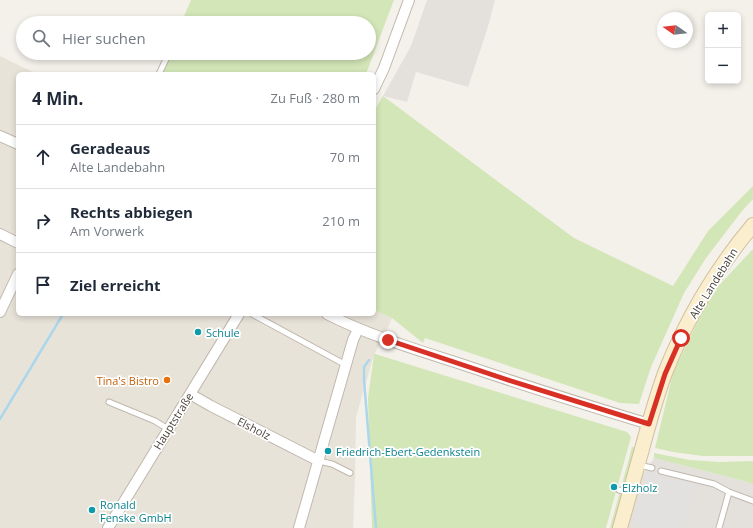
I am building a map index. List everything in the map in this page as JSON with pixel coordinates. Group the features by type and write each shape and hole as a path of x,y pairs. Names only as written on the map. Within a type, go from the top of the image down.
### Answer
{"main road":[{"name":"Alte Landebahn","path":"620,528 624,491 638,464 659,390 669,363 693,313 723,264 753,225"}],"street":[{"path":"376,84 409,0"},
{"path":"0,136 16,143"},
{"path":"0,234 16,242"},
{"path":"0,312 16,278"},
{"name":"Hauptstraße","path":"108,528 238,316"},
{"path":"331,316 358,329 388,340 508,380 649,424"},
{"path":"299,528 353,340 358,329"},
{"name":"Elsholz","path":"190,394 319,461"}],"lane":[{"path":"160,72 166,60"},
{"path":"256,316 346,365"},
{"path":"109,402 168,428"},
{"path":"319,461 332,464 350,473"},
{"path":"638,464 652,468"},
{"path":"661,471 714,484 729,492 753,501"},
{"path":"719,528 729,492"}],"shaded area":[{"path":"427,0 495,0 487,30 468,87 416,72 407,102 383,96 411,46"},
{"path":"0,56 33,72 16,72 16,316 376,316 376,311 392,318 374,355 356,417 353,528 0,528"},
{"path":"654,458 748,482 753,485 753,528 626,528 638,481"},
{"path":"646,471 695,484 684,528 650,528 632,523"}],"green space":[{"path":"191,0 394,0 376,48 376,16 184,16"},
{"path":"166,60 371,60 367,72 160,72"},
{"path":"383,96 574,238 673,286 708,231 753,186 753,199 706,258 684,293 651,367 639,404 620,403 425,338 423,343 392,318 376,311 376,108"},
{"path":"753,249 753,456 703,456 655,448 673,373 711,294"},
{"path":"372,353 627,432 631,437 606,528 372,528 368,398 374,355"},
{"path":"637,437 638,439 615,528 610,528 632,447 635,447"},
{"path":"654,453 690,460 719,462 753,461 753,485 748,482 654,458"}],"waterway":[{"path":"0,419 62,316"},
{"path":"369,360 364,367 364,380 376,528"}],"place":[{"name":"Schule","path":"198,332"},
{"name":"Tina's Bistro","path":"167,380"},
{"name":"Friedrich-Ebert-Gedenkstein","path":"328,451"},
{"name":"Elzholz","path":"614,487"},
{"name":"Ronald Fenske GmbH","path":"92,510"}],"route":[{"path":"388,340 508,380 649,424 659,390 681,338"}]}
